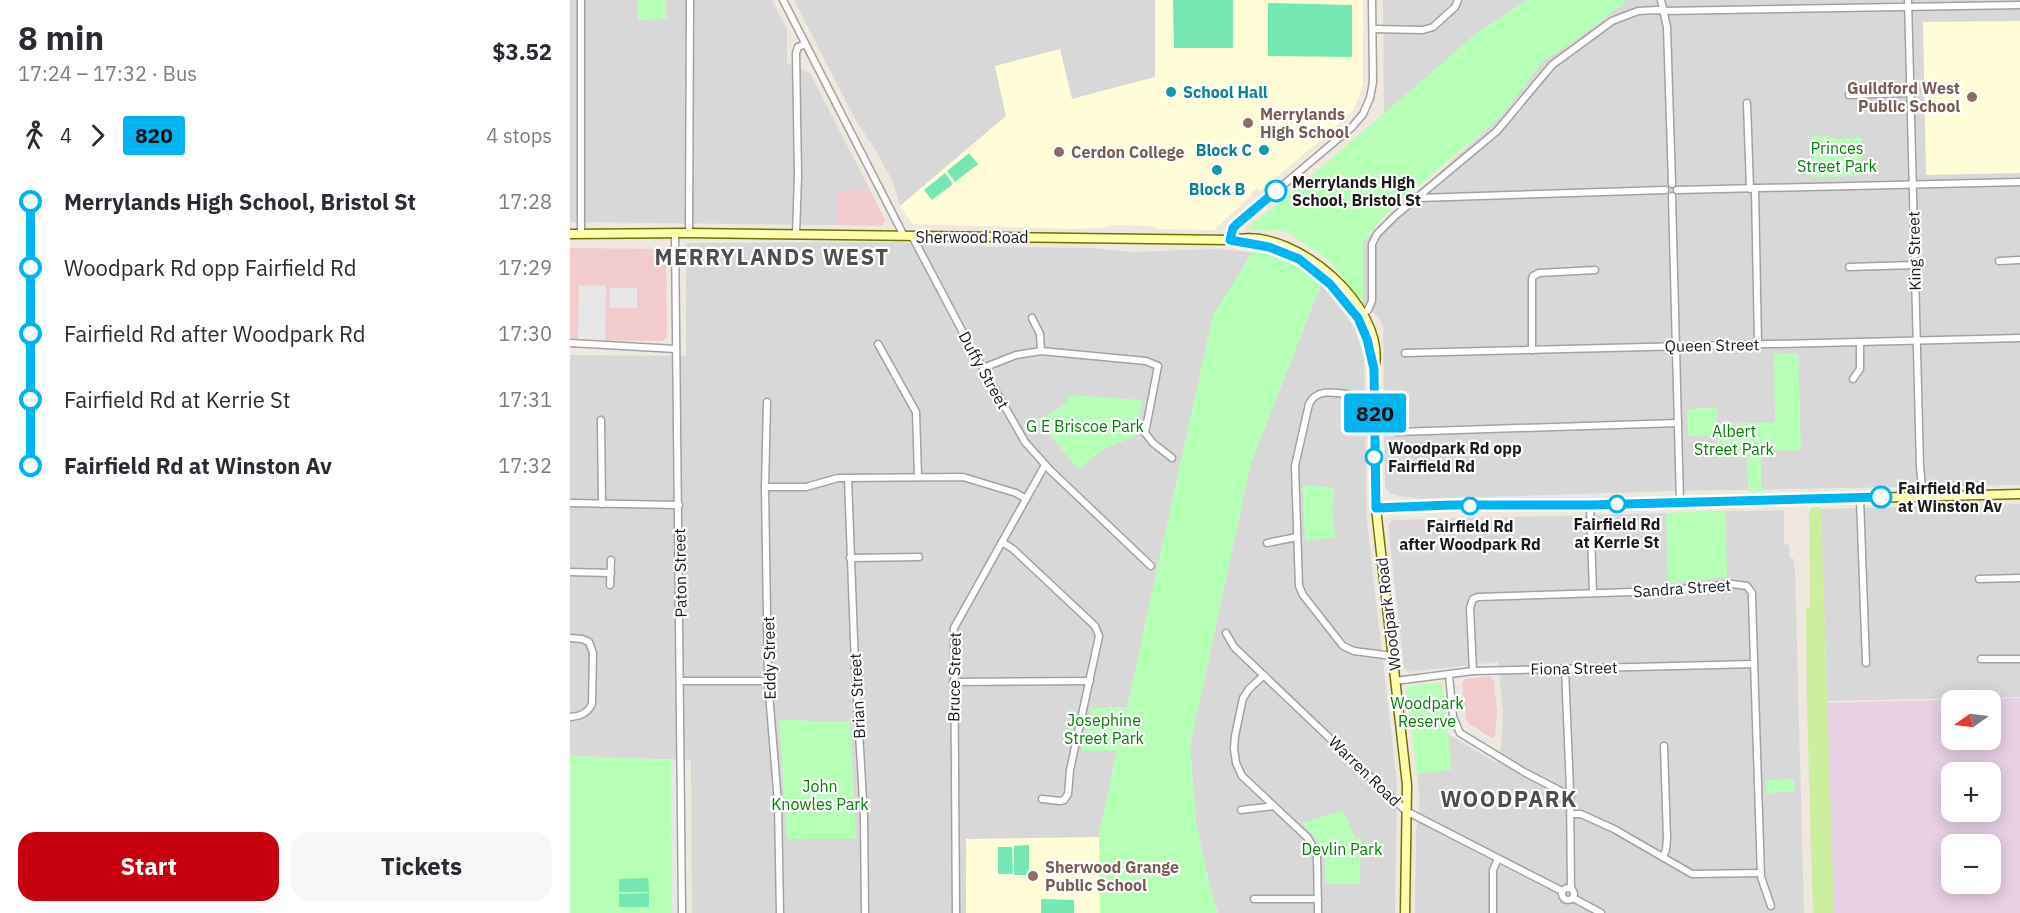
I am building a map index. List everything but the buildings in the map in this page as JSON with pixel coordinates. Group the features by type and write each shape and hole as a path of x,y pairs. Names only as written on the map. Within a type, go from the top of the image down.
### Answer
{"main road":[{"name":"Sherwood Road","path":"570,234 689,233 1230,240 1258,238 1275,242 1297,255 1330,284 1360,316"},
{"name":"Woodpark Road","path":"1360,316 1374,369 1376,508 1407,784 1405,913"},
{"path":"1376,508 2020,494"}],"street":[{"path":"581,0 581,234"},
{"path":"689,233 690,0"},
{"name":"Duffy Street","path":"783,0 908,236 1022,438 1045,465 1151,566"},
{"path":"1230,240 1233,228 1237,224 1336,141 1363,114 1370,98 1372,82 1372,0"},
{"path":"1373,29 1424,30 1433,27 1455,7 1458,0"},
{"path":"1661,0 1667,27 1672,184 1677,190"},
{"path":"1360,316 1371,306 1372,302 1372,244 1377,234 1395,216 1497,131 1552,65 1612,21 1638,11 1658,10 1908,3 2008,2 2020,5"},
{"name":"King Street","path":"1908,3 1916,340 1923,496"},
{"path":"796,234 798,176 796,53 798,47 805,44"},
{"path":"1849,94 1910,93"},
{"path":"1747,103 1758,344"},
{"path":"1680,502 1672,196 1677,190 2020,182"},
{"path":"1665,190 1672,184"},
{"path":"1417,198 1665,190"},
{"path":"1665,190 1666,194 1672,196"},
{"name":"Paton Street","path":"675,233 682,913"},
{"path":"1999,261 2020,260"},
{"path":"1849,267 1914,266"},
{"path":"1532,350 1533,276 1539,273 1595,270"},
{"path":"1032,318 1040,334 1041,351"},
{"name":"Queen Street","path":"1405,353 2020,338"},
{"path":"1853,379 1860,369 1860,342"},
{"path":"570,344 676,349"},
{"path":"878,344 916,412 918,477"},
{"path":"983,368 1016,355 1041,351 1146,361 1158,366 1145,433 1153,443 1172,458"},
{"path":"1353,395 1323,393 1313,396 1309,404 1295,466 1300,590 1337,641 1354,651 1392,656"},
{"name":"Eddy Street","path":"767,402 765,487 768,681 778,803 780,913"},
{"path":"601,420 602,504"},
{"path":"1397,432 1678,423"},
{"name":"Bruce Street","path":"956,913 954,628 1045,465"},
{"path":"765,487 801,488 835,478 963,477 1016,493 1026,499"},
{"name":"Brian Street","path":"848,478 855,666 864,816 865,913"},
{"path":"1860,498 1866,663"},
{"path":"570,503 679,505"},
{"path":"1590,505 1593,592"},
{"path":"1267,543 1297,537"},
{"path":"1002,542 1013,549 1096,628 1099,640 1069,774 1068,794 1064,800 1060,801 1042,799"},
{"path":"850,558 919,557"},
{"path":"610,585 611,560"},
{"path":"570,572 611,573"},
{"path":"1979,579 2020,578"},
{"name":"Sandra Street","path":"1473,671 1470,608 1475,598 1663,591 1732,584 1747,586 1752,593 1761,873 1771,906"},
{"name":"Warren Road","path":"1226,633 1234,648 1406,811 1562,891"},
{"path":"570,638 590,640 593,653 592,702 582,716 570,717"},
{"path":"1981,659 2020,659"},
{"name":"Fiona Street","path":"1395,681 1473,671 1754,664"},
{"path":"1565,669 1573,898"},
{"path":"1264,675 1243,698 1235,736 1236,763 1242,776 1314,846 1317,855 1318,913"},
{"path":"1449,675 1453,717 1460,733 1524,772 1570,796"},
{"path":"681,681 768,681"},
{"path":"953,682 1089,681"},
{"path":"587,712 593,718"},
{"path":"1663,857 1667,838 1664,746"},
{"path":"1241,810 1274,806"},
{"path":"1571,814 1581,814 1614,829 1697,875 1761,873"},
{"path":"1493,913 1493,870 1498,859"},
{"path":"1571,889 1567,888 1562,891 1565,900 1573,898 1601,913"},
{"path":"1254,899 1318,899"}],"shaded area":[{"path":"570,0 772,0 787,29 787,63 810,73 870,190 837,191 837,225 570,222"},
{"path":"794,0 1155,0 1156,77 1071,99 995,66 1006,116 900,206 893,182 856,121"},
{"path":"1155,0 1363,0 1363,85 1354,109 1260,191 1257,188 1251,193 1252,195 1214,230 1157,229 1152,226 1113,225 1101,228 1071,229 913,224 900,206 1006,116 995,66 1060,49 1072,99 1155,77"},
{"path":"1383,0 1528,0 1477,33 1384,114"},
{"path":"1626,0 2020,0 2020,485 1673,491 1421,499 1390,493 1385,487 1383,326 1380,319 1363,303 1363,241 1500,117 1543,61"},
{"name":"Guildford West Public School","path":"2020,21 2020,173 1926,175 1923,22"},
{"path":"870,190 885,220 882,226 837,225 837,191"},
{"path":"900,242 935,246 1090,248 1132,252 1214,249 1253,252 1213,315 1099,837 1100,913 692,913 691,760 570,756 570,355 686,356 686,243"},
{"path":"570,248 664,249 666,252 667,337 663,341 570,340"},
{"path":"1321,284 1355,329 1364,357 1367,523 1397,783 1395,913 1218,913 1210,888 1196,822 1190,745 1251,463"},
{"path":"579,285 606,286 605,340 578,340"},
{"path":"610,288 637,288 637,308 610,308"},
{"path":"2020,504 2020,697 2001,697 2001,690 1941,690 1941,699 1827,701 1821,509"},
{"path":"1784,510 1784,544 1789,545 1790,558 1793,558 1795,569 1804,913 1415,913 1416,834 1420,802 1417,774 1451,769 1448,734 1497,763 1501,747 1503,713 1498,662 1408,672 1404,668 1388,525 1392,520"},
{"path":"1489,676 1494,681 1497,711 1495,736 1492,738 1469,724 1466,719 1462,683 1465,679"},
{"path":"1453,684 1458,684 1464,725 1490,741 1487,746 1460,728"},
{"path":"2001,698 2020,698 2020,913 1829,913 1823,703 1941,700 1941,750 2001,750"},
{"path":"671,761 675,761 676,913 672,913"},
{"name":"Sherwood Grange Public School","path":"1099,837 1100,913 966,913 966,839"}],"green space":[{"path":"638,0 666,0 666,19 638,20"},
{"path":"1173,0 1233,0 1233,48 1174,48"},
{"path":"1528,0 1627,0 1583,35 1543,61 1500,117 1392,208 1363,241 1363,303 1330,261 1286,231 1249,230 1248,227 1281,202 1477,33"},
{"path":"1268,3 1352,5 1352,57 1268,56"},
{"name":"Princes Street Park","path":"1828,135 1828,138 1861,138 1862,176 1813,177 1812,136"},
{"path":"969,153 978,164 955,182 947,171"},
{"path":"945,173 953,184 932,200 924,190"},
{"name":"Josephine Street Park","path":"1253,252 1272,255 1290,262 1321,284 1251,463 1190,745 1196,822 1210,888 1218,913 1100,913 1099,833 1117,751 1081,751 1091,708 1127,707 1213,315"},
{"name":"Albert Street Park","path":"1798,353 1801,450 1761,451 1761,487 1765,491 1748,491 1747,456 1718,457 1717,435 1688,436 1687,409 1717,408 1717,424 1775,422 1774,354"},
{"name":"G E Briscoe Park","path":"1070,395 1143,400 1136,427 1137,435 1106,448 1078,469 1038,420 1063,406"},
{"path":"1303,485 1334,488 1334,505 1332,505 1335,537 1305,541"},
{"path":"1812,507 1821,509 1834,913 1813,913 1806,608 1810,607 1809,511"},
{"path":"1725,511 1727,577 1668,583 1666,513"},
{"name":"Woodpark Reserve","path":"1442,684 1452,769 1417,774 1406,690 1410,686"},
{"name":"John Knowles Park","path":"779,719 850,721 856,839 787,839"},
{"path":"570,756 671,760 672,913 570,913"},
{"path":"1794,779 1794,792 1766,793 1765,780"},
{"name":"Devlin Park","path":"1341,811 1356,838 1361,838 1360,884 1325,884 1325,864 1320,844 1302,823"},
{"path":"1029,845 1029,875 1014,875 1014,846"},
{"path":"998,847 1012,847 1013,874 998,874"},
{"path":"648,878 649,892 619,892 619,879"},
{"path":"649,893 649,907 619,907 619,894"},
{"path":"1041,899 1074,900 1074,913 1041,913"}],"bus line":[{"name":"820","path":"1276,191 1233,228 1230,240 1269,247 1299,259 1320,274 1358,318 1367,339 1374,369 1376,508 1881,497"}],"place":[{"name":"School Hall","path":"1171,92"},
{"name":"Guildford West Public School","path":"1972,97"},
{"name":"Merrylands High School","path":"1248,123"},
{"name":"Block C","path":"1264,150"},
{"name":"Cerdon College","path":"1059,152"},
{"name":"Block B","path":"1217,170"},
{"name":"Merrylands High School, Bristol St","path":"1276,191"},
{"name":"Woodpark Rd opp Fairfield Rd","path":"1374,457"},
{"name":"Fairfield Rd at Winston Av","path":"1881,497"},
{"name":"Fairfield Rd at Kerrie St","path":"1617,504"},
{"name":"Fairfield Rd after Woodpark Rd","path":"1470,506"},
{"name":"Sherwood Grange Public School","path":"1033,876"}],"district":[{"name":"MERRYLANDS WEST","path":"772,256"},
{"name":"WOODPARK","path":"1509,798"}]}
